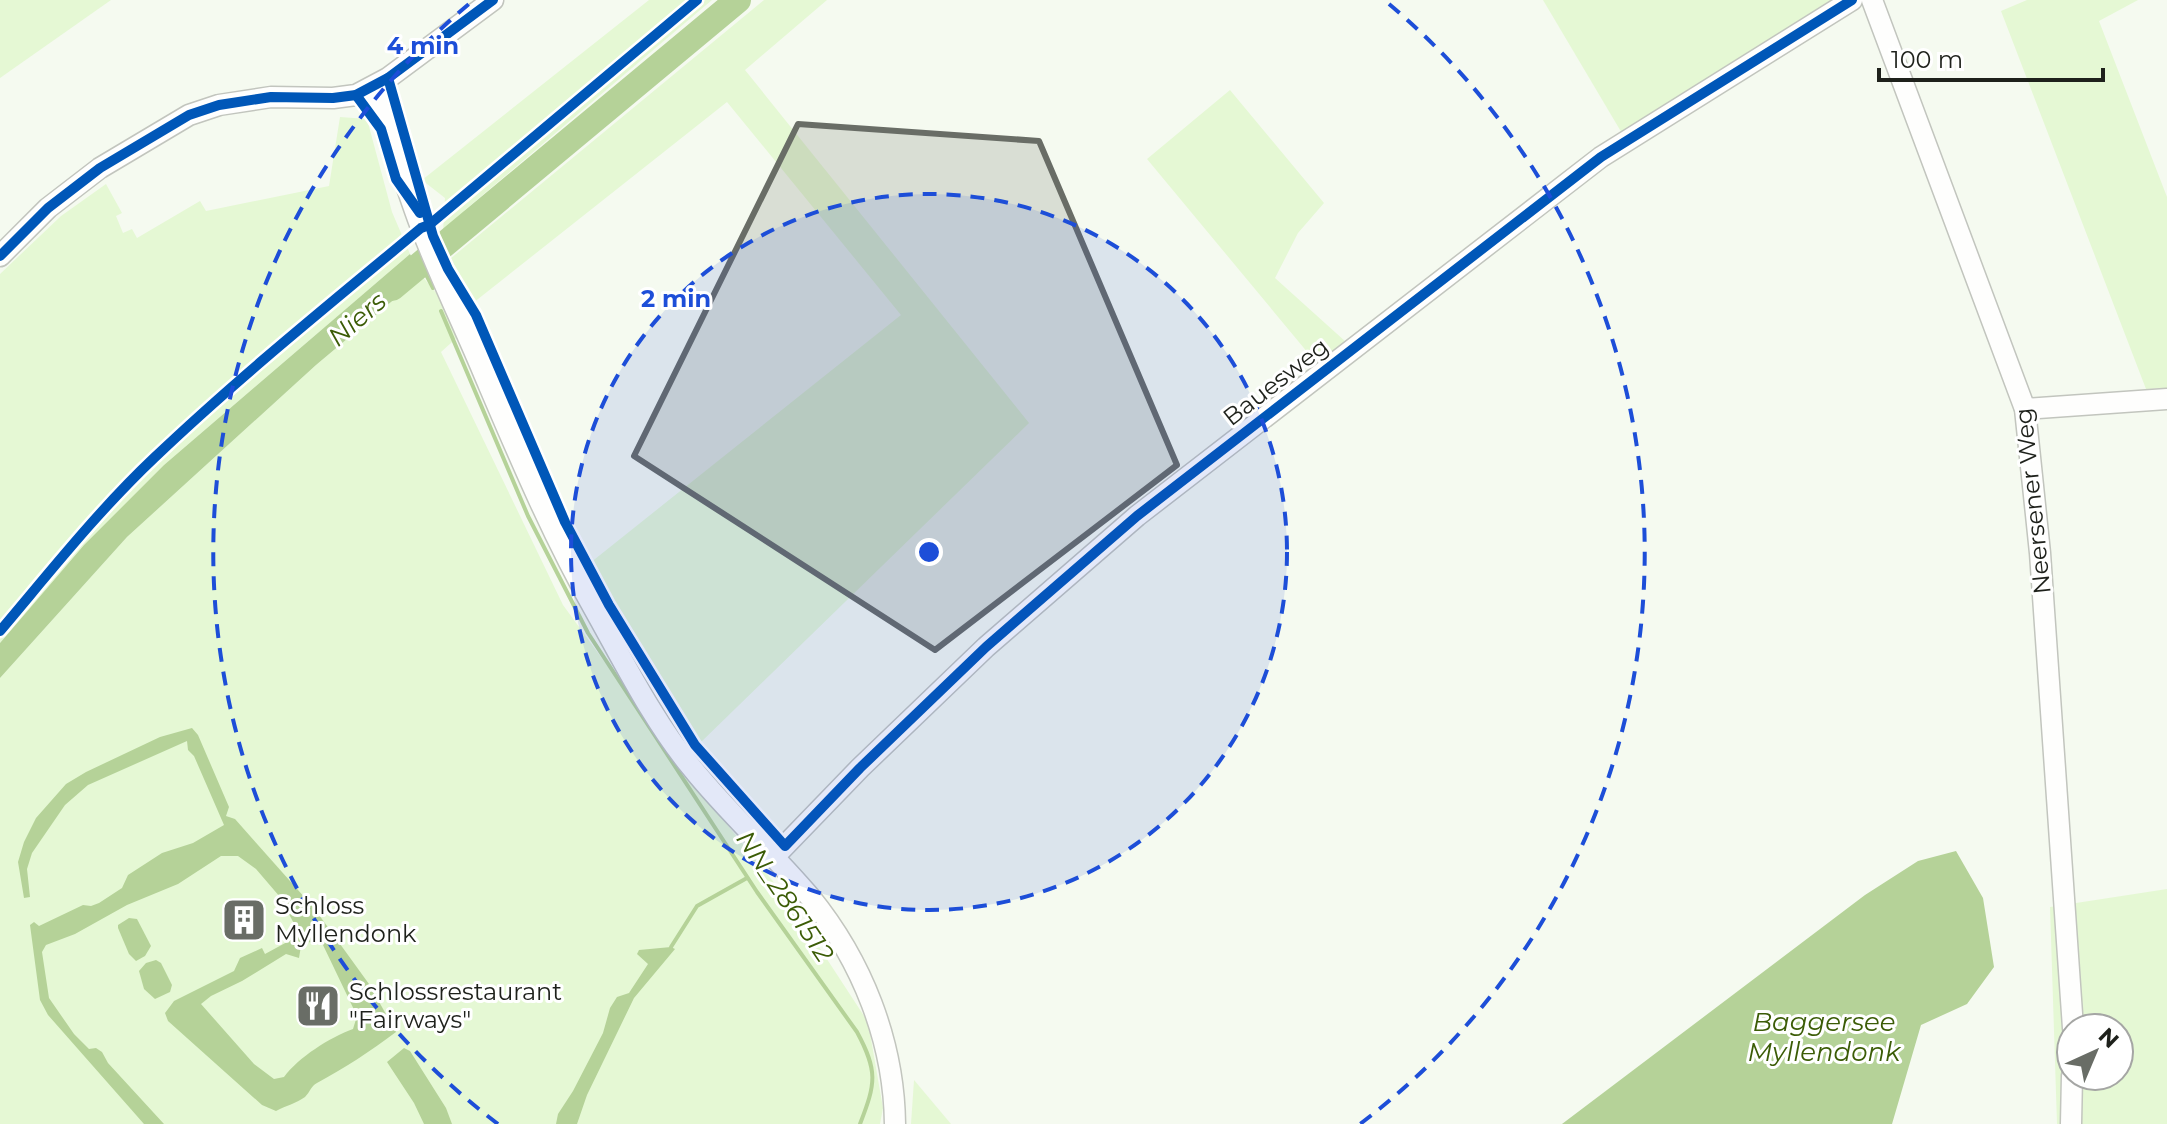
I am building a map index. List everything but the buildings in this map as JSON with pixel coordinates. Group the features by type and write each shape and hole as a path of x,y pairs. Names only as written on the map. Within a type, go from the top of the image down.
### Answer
{"street":[{"path":"0,256 48,208 100,168 189,115 219,105 271,97 344,97 375,87 493,0"},
{"name":"Bauesweg","path":"774,857 860,768 986,647 1137,516 1601,157 1852,0"},
{"name":"Neersener Weg","path":"1872,0 2025,409 2041,567 2072,1012"},
{"path":"375,87 427,242 530,482 597,615 689,765 826,918 862,980 885,1045 894,1094 895,1124"},
{"path":"2025,409 2167,399"},
{"path":"2071,1124 2072,1092"}],"highlighted area":[{"path":"798,124 1039,141 1177,465 935,650 634,456"}],"shaded area":[{"path":"0,0 111,0 0,78"},
{"path":"649,0 712,0 465,210 458,226 443,232 445,198 422,180"},
{"path":"764,0 827,0 745,70 1029,423 699,744 619,616 590,563 901,315 727,102 473,303 450,259"},
{"path":"1543,0 1839,0 1623,135"},
{"path":"2027,0 2138,0 2099,21 2167,197 2167,388 2146,389 2001,11"},
{"path":"1230,90 1324,203 1298,233 1275,278 1346,342 1318,365 1147,159"},
{"path":"340,117 367,119 392,212 410,254 164,465 84,545 0,643 0,274 61,216 106,184 122,213 116,216 123,233 132,229 137,238 200,201 206,211 329,186"},
{"path":"422,276 447,306 461,334 441,352 563,605 687,775 789,901 868,1022 883,1108 880,1124 0,1124 0,678 127,537 316,365"},
{"path":"2167,889 2167,1124 2057,1124 2056,1092 2135,1092 2135,1012 2055,1012 2055,1062 2050,907"},
{"path":"914,1080 951,1124 911,1124"}],"water":[{"path":"410,254 422,276 316,365 127,537 0,678 0,643 84,545 164,465"},
{"path":"192,728 198,735 229,807 226,816 235,819 314,908 369,984 396,1032 315,1084 302,1099 276,1111 262,1105 168,1021 165,1013 174,1001 234,971 240,958 262,948 265,954 300,935 280,897 256,869 238,856 221,856 178,884 46,945 42,952 49,998 74,1034 89,1049 96,1048 102,1052 108,1063 164,1124 144,1124 48,1015 40,1000 30,925 34,922 39,926 83,905 99,903 122,888 128,875 162,853 193,843 224,825 194,756 188,750 187,741 88,785 65,805 32,853 27,869 30,897 24,898 18,862 36,818 66,784 160,737","holes":["308,942 323,945 357,1016 353,1029 315,1049 284,1077 274,1079 254,1064 201,1004 286,954 299,958 301,946"]},
{"name":"Baggersee Myllendonk","path":"1956,851 1983,898 1994,967 1967,1004 1921,1025 1892,1124 1562,1124 1865,895 1918,861"},
{"path":"129,918 137,919 151,946 145,956 136,961 129,954 118,928"},
{"path":"675,949 634,998 587,1095 577,1124 556,1124 558,1114 603,1033 610,1008 617,997 629,993 648,964 637,954 639,950"},
{"path":"156,960 161,963 172,985 170,992 155,999 144,989 139,971 146,963"},
{"path":"404,1048 410,1051 446,1108 452,1124 424,1124 387,1062"}],"waterway":[{"name":"Niers","path":"392,288 738,0"},
{"name":"NN_2861512","path":"420,263 433,288"},
{"name":"NN_2861512","path":"441,311 528,516 588,633 757,892 857,1032 869,1057 872,1077 872,1087 860,1124"},
{"path":"671,947 697,906 747,878"}],"cycle path":[{"path":"0,256 48,208 100,168 189,115 219,105 271,97 333,98 356,95 388,78 493,0"},
{"path":"0,631 113,499 186,428 319,312 421,228 429,225 697,0"},
{"path":"388,78 433,236 448,269 476,315 565,522 609,605 695,745 785,846 860,768 986,647 1137,516 1601,157 1852,0"},
{"path":"356,95 381,129 396,179 420,213"}],"place":[{"name":"Schloss Myllendonk","path":"244,920"},
{"name":"Schlossrestaurant \"Fairways\"","path":"318,1006"}]}
